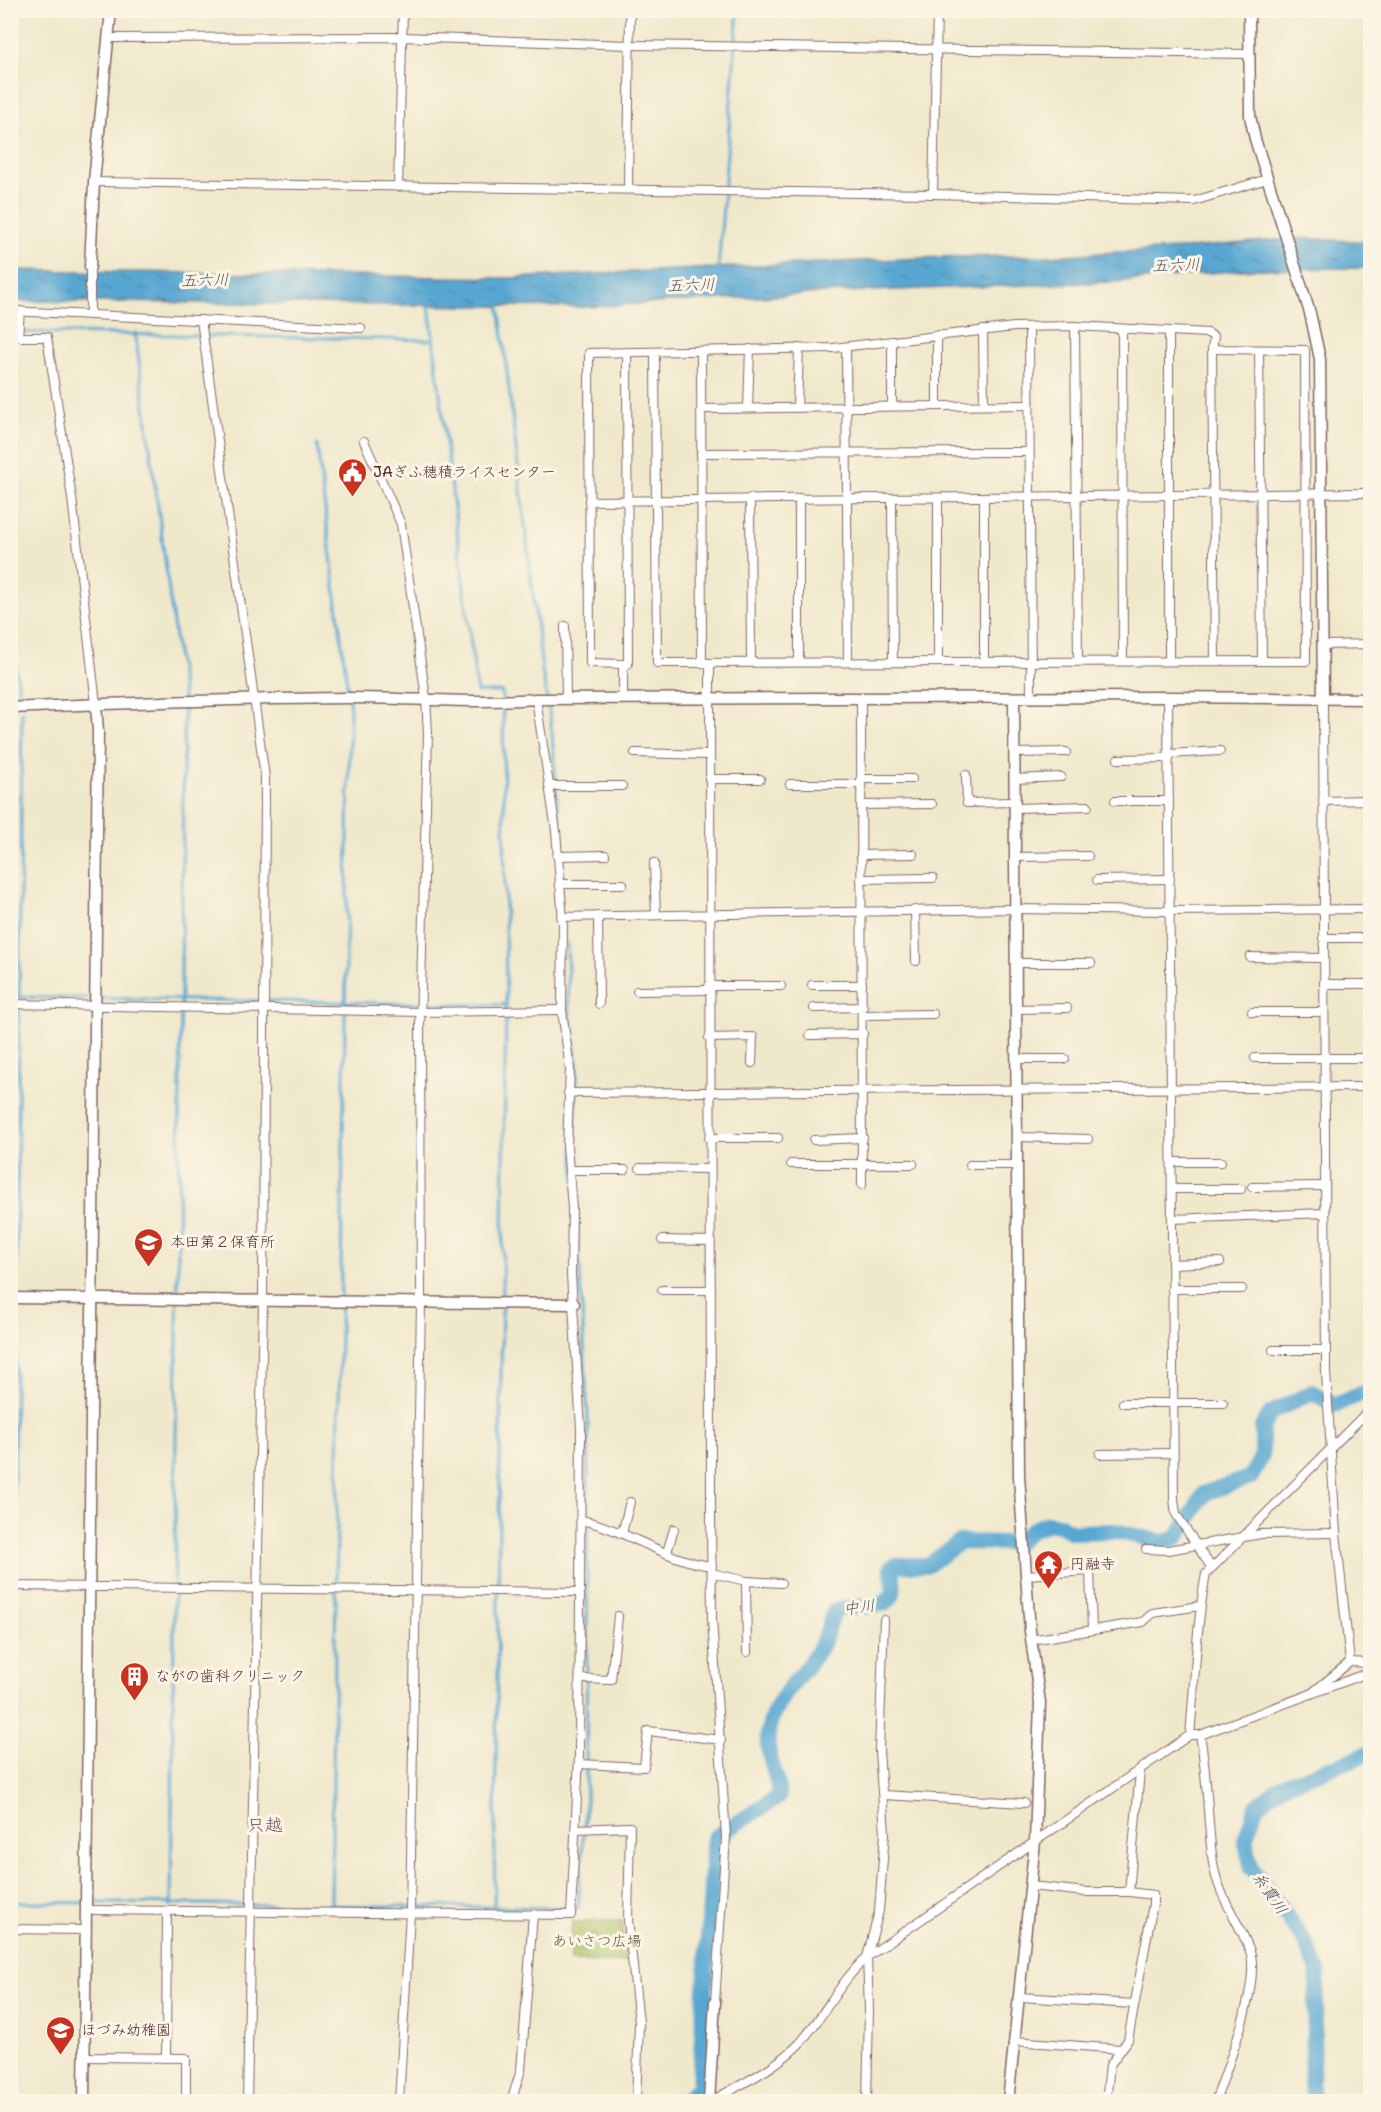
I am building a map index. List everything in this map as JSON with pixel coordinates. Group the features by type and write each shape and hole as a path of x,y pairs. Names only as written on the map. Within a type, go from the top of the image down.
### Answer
{"street":[{"path":"90,312 94,182 111,10"},
{"path":"398,187 403,10"},
{"path":"628,189 630,10"},
{"path":"933,194 936,10"},
{"path":"1249,10 1250,116 1268,185 1311,314 1320,359 1325,1350 1329,1448 1350,1662"},
{"path":"108,38 402,37 628,45 1248,54"},
{"path":"94,182 933,194 1194,201 1268,185"},
{"path":"84,2102 84,1930 97,1007 98,732 72,498 47,337 14,337 15,311 90,312 361,328"},
{"path":"201,320 265,777 263,1303 247,2102"},
{"path":"1076,327 1078,661"},
{"path":"627,352 628,664 590,663 590,353 627,352 701,351 846,347 983,330 1076,327 1208,333 1214,337 1212,349 1215,661"},
{"path":"1029,328 1031,698"},
{"path":"1122,329 1124,661"},
{"path":"983,330 984,405"},
{"path":"1169,332 1169,661"},
{"path":"937,335 938,405"},
{"path":"892,341 892,406"},
{"path":"846,347 848,662"},
{"path":"797,408 799,348"},
{"path":"748,408 750,349"},
{"path":"655,352 657,663 1306,660 1305,350 1212,349"},
{"path":"1259,350 1262,661"},
{"path":"701,351 701,499 708,699 709,1241 713,1641 726,1838 710,2102"},
{"path":"702,409 1029,405"},
{"path":"364,441 401,524 426,698 427,745 421,1012 421,1304 410,1913 399,2102"},
{"path":"701,453 1029,452"},
{"path":"589,501 1371,494"},
{"path":"750,498 751,662"},
{"path":"799,498 799,662"},
{"path":"892,498 893,661"},
{"path":"938,498 939,662"},
{"path":"984,498 984,661"},
{"path":"565,626 566,699"},
{"path":"1323,645 1371,644"},
{"path":"623,664 623,699"},
{"path":"10,708 253,699 426,698 500,702 536,699 1168,697 1371,699"},
{"path":"1168,697 1174,1507 1211,1567"},
{"path":"1008,2102 1035,1841 1040,1703 1031,1640 1019,1476 1014,698"},
{"path":"86,1910 571,1915 579,1764 579,1592 585,1521 571,1275 572,1208 568,1093 570,1069 562,1010 561,917 549,786 536,699"},
{"path":"861,699 862,1185"},
{"path":"1014,753 1066,752"},
{"path":"1118,759 1220,752"},
{"path":"635,753 708,755"},
{"path":"966,775 967,803 1088,806"},
{"path":"1014,779 1061,777"},
{"path":"708,779 760,779"},
{"path":"790,784 912,779"},
{"path":"549,786 622,786"},
{"path":"1323,801 1371,800"},
{"path":"1115,801 1169,801"},
{"path":"861,805 932,804"},
{"path":"861,855 913,854"},
{"path":"557,856 605,855"},
{"path":"1014,857 1088,856"},
{"path":"654,863 656,915"},
{"path":"861,879 933,878"},
{"path":"1097,880 1170,879"},
{"path":"559,884 622,884"},
{"path":"561,917 1014,909 1170,911 1371,909"},
{"path":"915,910 916,961"},
{"path":"598,916 598,1004"},
{"path":"1323,938 1371,938"},
{"path":"1250,957 1324,958"},
{"path":"1015,963 1091,963"},
{"path":"1324,984 1371,984"},
{"path":"812,985 862,985"},
{"path":"637,991 781,986"},
{"path":"10,1004 97,1007 264,1007 421,1012 562,1010"},
{"path":"814,1008 933,1014"},
{"path":"1016,1009 1067,1008"},
{"path":"1252,1012 1324,1012"},
{"path":"810,1035 863,1034"},
{"path":"709,1038 753,1037 753,1063"},
{"path":"1254,1058 1370,1058"},
{"path":"1017,1059 1065,1059"},
{"path":"568,1093 1371,1087"},
{"path":"1017,1137 1088,1139"},
{"path":"709,1138 778,1138"},
{"path":"814,1140 863,1138"},
{"path":"1172,1162 1221,1162"},
{"path":"791,1164 913,1164"},
{"path":"970,1165 1017,1165"},
{"path":"640,1168 709,1169"},
{"path":"569,1170 625,1170"},
{"path":"1252,1187 1325,1186"},
{"path":"1172,1189 1241,1189"},
{"path":"1172,1219 1325,1213"},
{"path":"662,1240 709,1241"},
{"path":"1172,1264 1220,1262"},
{"path":"1172,1289 1242,1289"},
{"path":"662,1290 711,1290"},
{"path":"10,1298 263,1303 574,1304"},
{"path":"1273,1350 1325,1350"},
{"path":"1124,1403 1223,1403"},
{"path":"1190,1735 1200,1606 1206,1574 1329,1448 1371,1409"},
{"path":"1100,1454 1173,1453"},
{"path":"622,1533 630,1502"},
{"path":"585,1521 622,1533 694,1564 746,1581 781,1583"},
{"path":"667,1552 674,1529"},
{"path":"1146,1549 1168,1550 1195,1543 1262,1534 1336,1533"},
{"path":"1026,1575 1090,1571 1092,1630"},
{"path":"746,1581 747,1652"},
{"path":"10,1586 579,1592"},
{"path":"1031,1640 1143,1622 1153,1613 1200,1606"},
{"path":"580,1679 611,1680 618,1617"},
{"path":"867,2102 869,2009 867,1957 879,1911 885,1833 879,1751 884,1620"},
{"path":"1309,1695 1350,1662 1371,1663"},
{"path":"710,2102 770,2066 799,2043 843,1983 867,1957 1190,1735 1200,1735 1371,1672"},
{"path":"579,1764 644,1767 648,1731 721,1740"},
{"path":"1200,1735 1213,1864 1219,1889 1252,1960 1247,2002 1215,2102"},
{"path":"1129,1892 1140,1771"},
{"path":"883,1795 1024,1803"},
{"path":"576,1829 630,1827 628,1920 639,2023 636,2102"},
{"path":"1031,1886 1086,1892 1129,1892 1152,1895 1153,1904 1128,2040 1110,2065 1106,2102"},
{"path":"166,2058 167,1911"},
{"path":"511,2102 521,2070 533,1914"},
{"path":"10,1929 84,1930"},
{"path":"1020,1997 1134,2004"},
{"path":"1014,2041 1122,2049"},
{"path":"85,2057 186,2058 186,2102"}],"green space":[{"name":"あいさつ広場","path":"622,1921 626,1962 570,1961 572,1922"}],"water":[{"name":"五六川","path":"1298,238 1370,242 1370,268 1254,269 1113,282 841,292 587,307 11,301 10,270 510,278 943,257 1047,256 1178,249"}],"waterway":[{"name":"五六川","path":"718,271 738,10"},
{"path":"499,304 542,670 551,723 564,880"},
{"path":"429,305 477,692 502,692 503,708 506,1005 494,1907"},
{"path":"10,332 434,340"},
{"path":"135,332 183,698"},
{"path":"317,445 350,708 331,1905"},
{"path":"10,629 21,704"},
{"path":"171,1906 184,705"},
{"path":"16,1295 22,711"},
{"path":"10,1902 578,1908 586,1801 588,1419 574,1162 577,1067 569,1007 567,942"},
{"path":"20,997 506,1005"},
{"path":"10,1764 16,1302"},
{"name":"中川","path":"683,2102 699,2087 714,1838 778,1797 768,1743 770,1721 782,1698 821,1646 834,1611 885,1603 893,1592 891,1568 896,1565 928,1565 960,1542 1017,1543 1031,1530 1048,1523 1060,1525 1072,1532 1114,1531 1162,1542 1176,1539 1205,1493 1251,1477 1262,1455 1262,1427 1271,1413 1312,1392 1335,1405 1370,1390"},
{"name":"糸貫川","path":"1314,2102 1311,2081 1318,1971 1305,1942 1252,1868 1245,1840 1256,1807 1281,1786 1370,1753"}],"place":[{"name":"JAぎふ穂積ライスセンター","path":"352,498"},
{"name":"本田第２保育所","path":"149,1268"},
{"name":"円融寺","path":"1049,1590"},
{"name":"ながの歯科クリニック","path":"134,1702"},
{"name":"ほづみ幼稚園","path":"60,2056"}],"district":[{"name":"只越","path":"265,1825"}]}
